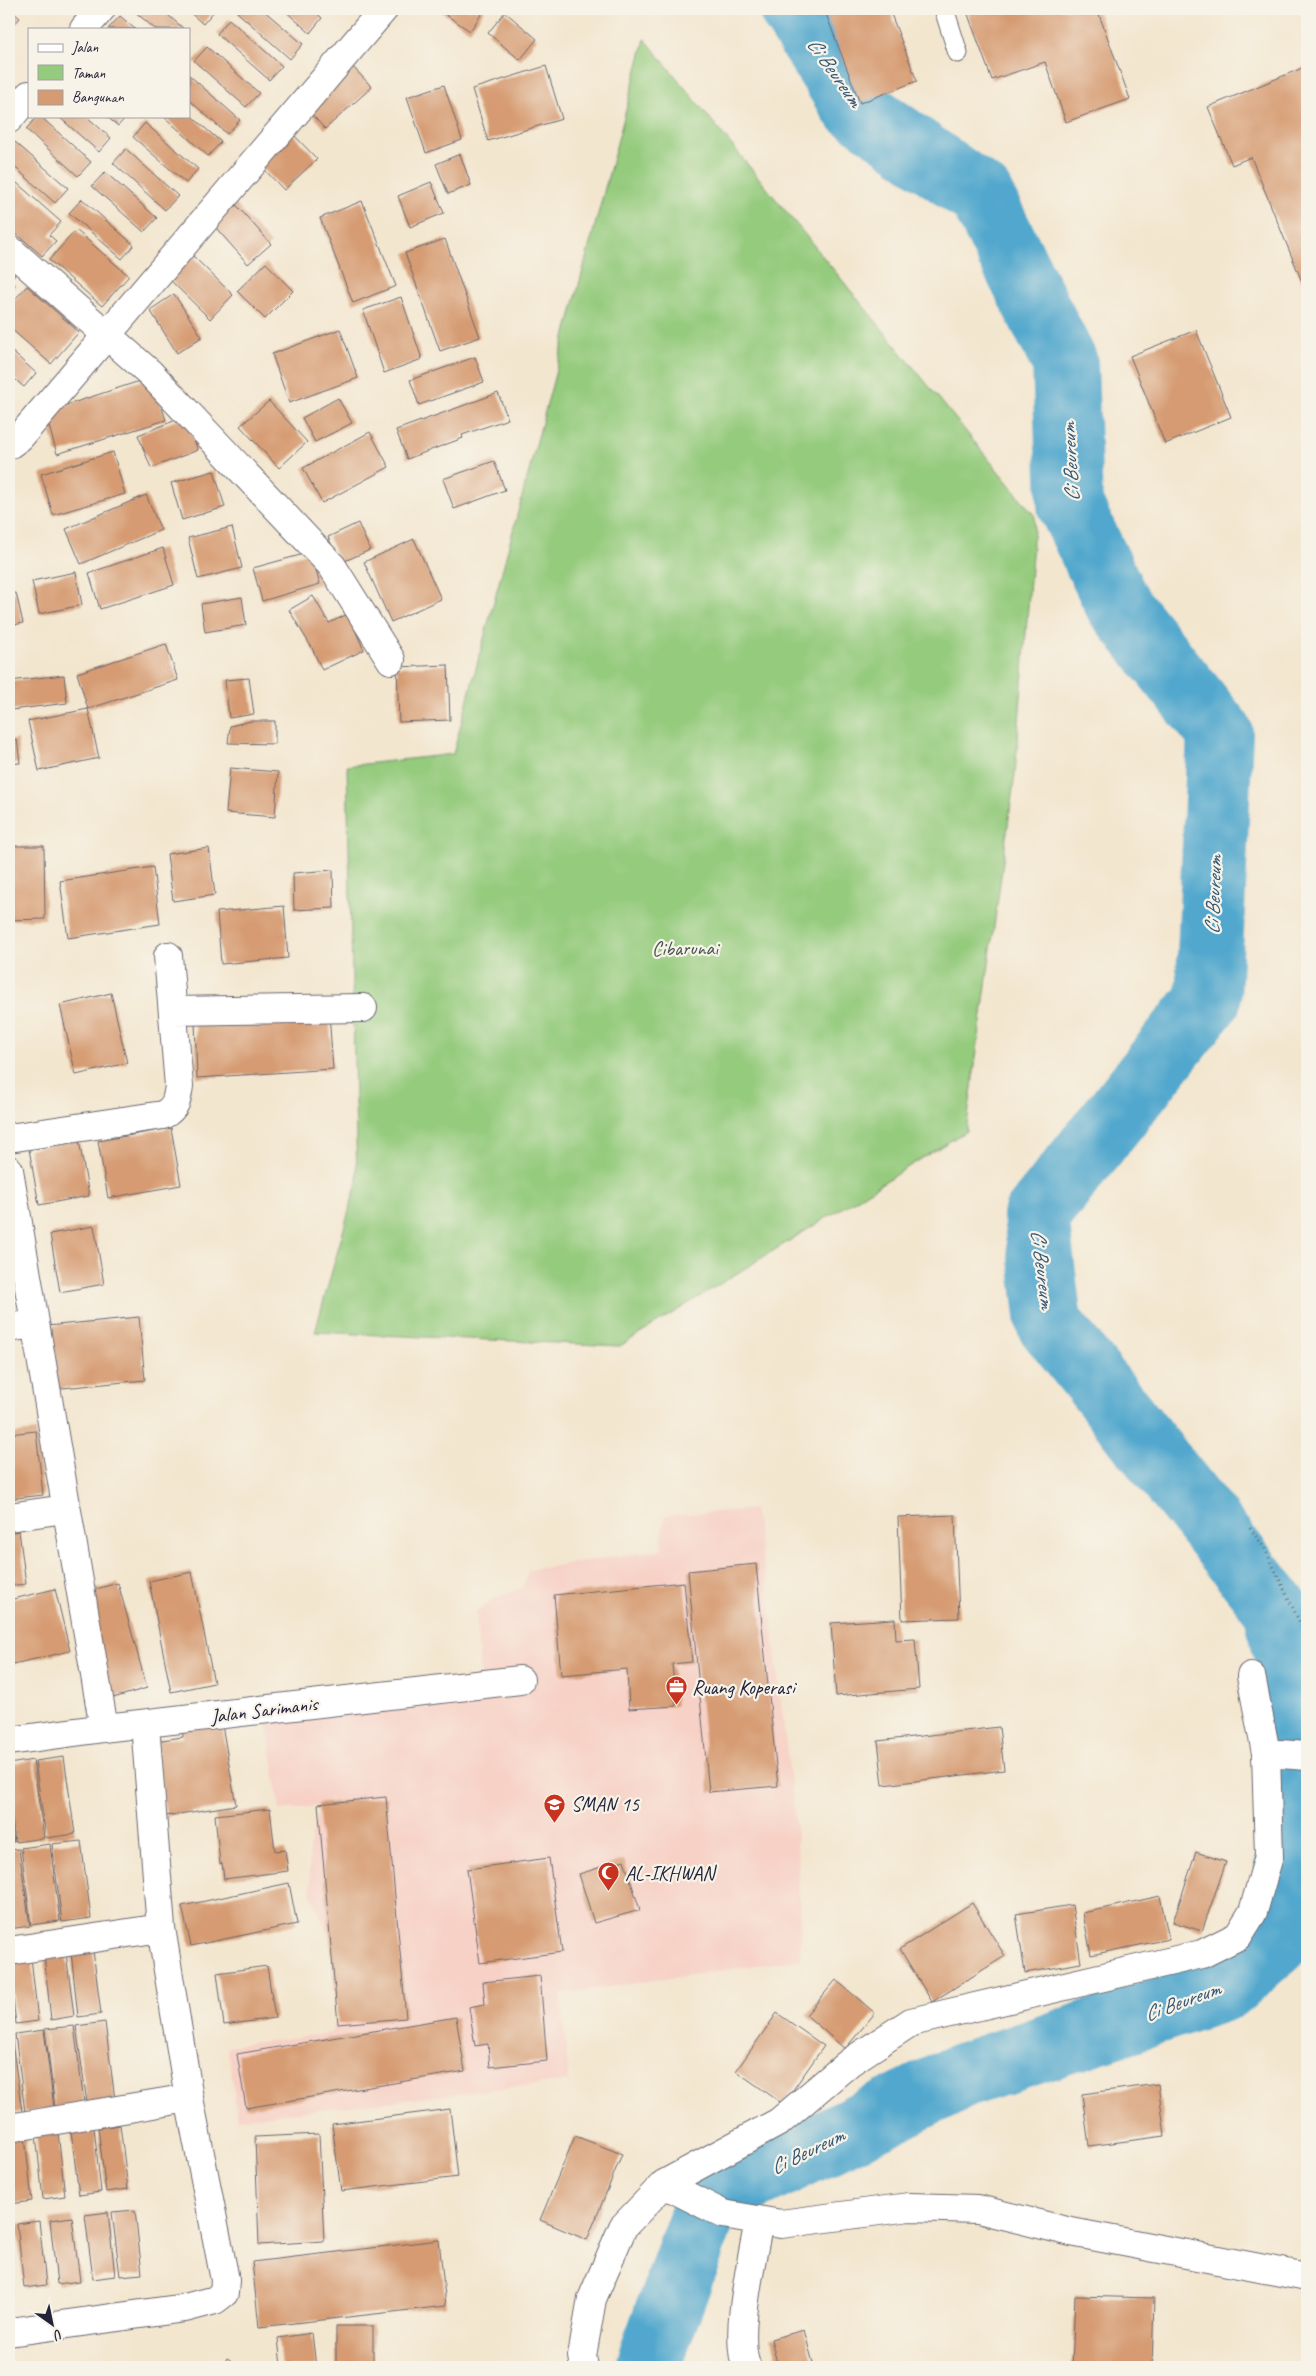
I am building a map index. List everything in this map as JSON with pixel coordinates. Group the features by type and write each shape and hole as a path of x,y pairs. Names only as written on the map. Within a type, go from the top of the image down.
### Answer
{"street":[{"path":"85,28 101,9"},
{"path":"9,445 20,437 384,9"},
{"path":"9,119 28,96"},
{"path":"9,249 105,335 150,372 332,566 391,660"},
{"path":"9,1138 163,1115 171,1111 177,1104 180,1086 168,956"},
{"path":"174,1011 363,1008"},
{"path":"9,1170 21,1326 65,1509 104,1728"},
{"path":"9,1517 65,1509"},
{"path":"584,2367 582,2356 592,2299 623,2227 664,2184 779,2122 850,2062 911,2022 1202,1954 1238,1936 1254,1912 1292,1755 1251,1676"},
{"name":"Jalan Sarimanis","path":"9,1741 104,1728 520,1680"},
{"path":"9,2332 185,2308 220,2297 224,2293 225,2280 189,2098 161,1928 145,1724"},
{"path":"9,1951 161,1928"},
{"path":"9,2128 189,2098"},
{"path":"664,2184 723,2214 781,2224 909,2208 978,2209 1071,2232 1307,2277"},
{"path":"747,2367 743,2357 741,2337 759,2220"}],"lane":[{"path":"944,9 958,53"}],"path":[{"path":"1250,1528 1265,1549 1307,1638"}],"shaded area":[{"name":"SMAN 15","path":"754,1509 768,1593 797,1836 801,1959 561,1994 569,2081 238,2119 227,2046 331,2033 357,1970 328,1935 311,1894 309,1850 319,1806 280,1810 267,1723 482,1703 476,1612 494,1598 523,1588 528,1570 661,1550 664,1516"}],"green space":[{"name":"Cibarunai","path":"645,39 1035,516 1015,774 966,1131 620,1346 315,1332 357,1182 347,766 453,754"}],"building":[{"path":"9,9 20,18 9,31"},
{"path":"132,9 161,9 183,28 154,28"},
{"path":"186,9 216,9 203,24"},
{"path":"241,9 262,9 303,44 290,59 237,12"},
{"path":"283,9 312,9 322,18 310,33"},
{"path":"437,9 485,9 470,31"},
{"path":"824,9 889,9 917,81 860,103"},
{"path":"966,9 1097,9 1130,99 1066,122 1045,62 992,80"},
{"path":"505,12 537,39 520,60 488,33"},
{"path":"120,16 134,28 109,28"},
{"path":"229,19 282,66 269,80 217,34"},
{"path":"207,47 259,93 246,107 194,61"},
{"path":"351,65 372,87 325,129 305,107"},
{"path":"546,66 562,119 488,141 472,89"},
{"path":"1307,66 1307,294 1251,157 1232,165 1208,107"},
{"path":"190,76 240,120 227,134 190,101"},
{"path":"444,85 462,140 426,153 407,97"},
{"path":"190,115 221,142 208,156 165,118 190,118"},
{"path":"36,118 42,118 91,162 78,176 26,129"},
{"path":"60,118 88,118 111,138 99,152"},
{"path":"108,118 125,118 118,126"},
{"path":"145,123 198,169 186,183 133,137"},
{"path":"291,132 317,159 284,190 258,163"},
{"path":"15,142 68,188 55,203 9,162 9,149"},
{"path":"126,149 178,196 165,210 113,163"},
{"path":"460,154 471,185 448,194 436,164"},
{"path":"105,172 157,218 144,232 92,186"},
{"path":"9,176 61,222 49,235 56,241 42,256 9,227"},
{"path":"431,182 444,213 410,227 398,196"},
{"path":"82,199 134,245 122,259 69,213"},
{"path":"231,199 271,244 248,264 208,219"},
{"path":"362,201 396,286 353,303 320,218"},
{"path":"76,230 129,276 102,306 49,260"},
{"path":"445,239 480,337 440,351 405,253"},
{"path":"190,253 233,295 210,319 167,277"},
{"path":"266,263 293,291 265,319 237,291"},
{"path":"9,266 16,273 10,280 15,285 9,292"},
{"path":"27,286 79,332 51,364 9,327 9,306"},
{"path":"174,294 202,337 177,353 150,310"},
{"path":"401,297 422,359 384,373 363,310"},
{"path":"340,329 358,378 289,403 272,354"},
{"path":"1196,330 1231,417 1165,444 1130,356"},
{"path":"9,349 36,373 24,387 9,374"},
{"path":"475,357 484,382 419,405 410,380"},
{"path":"152,377 166,420 57,454 45,412"},
{"path":"498,393 508,419 462,435 463,438 407,459 396,430"},
{"path":"338,398 352,423 315,442 302,418"},
{"path":"269,401 307,442 279,468 240,426"},
{"path":"184,417 198,450 151,468 138,435"},
{"path":"370,432 389,467 322,503 303,468"},
{"path":"113,452 125,494 53,515 41,474"},
{"path":"494,461 505,490 454,509 443,479"},
{"path":"214,471 225,507 182,520 171,483"},
{"path":"146,495 161,530 81,564 66,529"},
{"path":"358,523 370,550 340,563 328,537"},
{"path":"232,527 242,568 198,579 188,538"},
{"path":"414,539 441,599 391,622 364,562"},
{"path":"163,548 174,585 100,609 89,573"},
{"path":"311,552 320,584 262,601 253,568"},
{"path":"76,572 82,605 39,614 32,581"},
{"path":"16,593 23,623 9,626 9,594"},
{"path":"313,596 329,623 348,614 364,650 322,670 312,648 289,610"},
{"path":"242,597 246,625 205,632 201,604"},
{"path":"166,644 178,680 88,709 77,673"},
{"path":"448,665 450,720 399,722 397,667"},
{"path":"64,675 67,703 11,710 9,681"},
{"path":"249,678 254,714 229,718 225,680"},
{"path":"88,709 99,758 39,771 28,721"},
{"path":"251,721 275,721 275,744 228,743 230,726"},
{"path":"17,739 20,763 9,764 9,741"},
{"path":"230,768 278,772 275,817 226,813"},
{"path":"9,846 44,846 45,919 9,920"},
{"path":"209,848 215,895 173,901 167,854"},
{"path":"153,867 160,924 68,938 60,881"},
{"path":"333,870 334,908 294,910 293,873"},
{"path":"284,906 288,958 221,964 217,912"},
{"path":"111,993 127,1063 76,1075 60,1005"},
{"path":"329,1013 333,1069 197,1078 195,1022"},
{"path":"171,1128 181,1185 108,1198 98,1141"},
{"path":"79,1140 89,1196 39,1205 29,1149"},
{"path":"94,1226 104,1284 60,1292 50,1234"},
{"path":"139,1317 145,1380 52,1389 47,1326"},
{"path":"9,1389 14,1415 9,1416"},
{"path":"36,1431 43,1495 9,1499 9,1434"},
{"path":"955,1515 959,1618 902,1620 898,1517"},
{"path":"19,1531 26,1584 9,1586 9,1533"},
{"path":"756,1564 778,1786 709,1792 688,1571"},
{"path":"192,1572 214,1683 171,1692 149,1581"},
{"path":"684,1582 692,1662 672,1664 676,1706 629,1709 627,1669 561,1675 554,1595"},
{"path":"118,1583 147,1688 110,1699 81,1593"},
{"path":"55,1589 70,1651 9,1665 9,1600"},
{"path":"895,1619 896,1640 915,1639 919,1689 836,1696 831,1623"},
{"path":"221,1719 236,1805 166,1816 155,1741 183,1737 182,1724"},
{"path":"999,1727 1004,1770 883,1785 878,1741"},
{"path":"64,1757 75,1834 46,1838 35,1761"},
{"path":"33,1760 44,1838 15,1842 9,1796 9,1764"},
{"path":"386,1797 406,2018 338,2024 318,1804"},
{"path":"270,1809 275,1851 285,1850 288,1871 224,1879 222,1863 220,1864 215,1815"},
{"path":"9,1815 14,1842 9,1843"},
{"path":"81,1841 91,1918 62,1922 52,1844"},
{"path":"50,1844 60,1921 31,1925 21,1848"},
{"path":"19,1849 30,1926 9,1929 9,1850"},
{"path":"1196,1852 1226,1862 1202,1931 1173,1922"},
{"path":"549,1858 562,1952 480,1963 467,1869"},
{"name":"AL-IKHWAN","path":"624,1860 640,1910 594,1923 579,1874"},
{"path":"289,1883 297,1924 191,1946 182,1906"},
{"path":"1160,1896 1169,1939 1091,1955 1083,1913"},
{"path":"972,1903 1005,1956 932,2002 900,1949"},
{"path":"1072,1905 1081,1963 1025,1973 1016,1914"},
{"path":"93,1950 101,2014 78,2017 71,1952"},
{"path":"66,1952 74,2016 51,2020 44,1955"},
{"path":"31,1957 38,2021 16,2024 9,1964"},
{"path":"267,1966 275,2018 224,2025 217,1973"},
{"path":"540,1976 547,2061 490,2067 488,2044 475,2046 469,2007 485,2004 483,1982"},
{"path":"836,1980 875,2013 845,2049 806,2015"},
{"path":"777,2013 824,2046 783,2104 736,2071"},
{"path":"456,2017 465,2071 246,2108 237,2054"},
{"path":"105,2022 115,2100 87,2103 76,2026"},
{"path":"74,2026 84,2103 55,2107 45,2029"},
{"path":"44,2030 54,2108 25,2112 15,2034"},
{"path":"9,2035 11,2035 22,2112 9,2114"},
{"path":"1158,2084 1165,2136 1089,2146 1082,2094"},
{"path":"450,2109 458,2177 341,2191 332,2124"},
{"path":"120,2125 128,2189 106,2192 98,2128"},
{"path":"94,2127 101,2192 79,2195 71,2131"},
{"path":"58,2132 65,2196 43,2199 36,2135"},
{"path":"319,2134 324,2241 259,2245 255,2137"},
{"path":"575,2136 622,2154 587,2240 540,2220"},
{"path":"25,2137 32,2201 10,2204 9,2139"},
{"path":"135,2210 142,2274 120,2276 112,2212"},
{"path":"108,2212 115,2276 93,2279 85,2215"},
{"path":"72,2217 80,2281 57,2284 50,2220"},
{"path":"39,2221 46,2285 24,2288 17,2224"},
{"path":"439,2240 446,2306 259,2327 252,2262"},
{"path":"9,2256 14,2290 9,2291"},
{"path":"1075,2296 1154,2298 1152,2367 1072,2367"},
{"path":"336,2326 373,2326 373,2367 336,2367"},
{"path":"804,2330 814,2367 778,2367 771,2339"},
{"path":"312,2333 316,2367 281,2367 278,2338"},
{"path":"227,2358 243,2367 222,2367"}],"waterway":[{"name":"Ci Beureum","path":"651,2367 649,2363 704,2212 726,2191 964,2075 1225,1988 1276,1944 1300,1784 1294,1688 1276,1608 1049,1323 1036,1216 1208,1000 1220,733 1118,605 1070,505 1065,363 981,196 853,105 792,9"}],"place":[{"name":"Ruang Koperasi","path":"676,1706"},
{"name":"SMAN 15","path":"555,1823"},
{"name":"AL-IKHWAN","path":"609,1892"}]}
